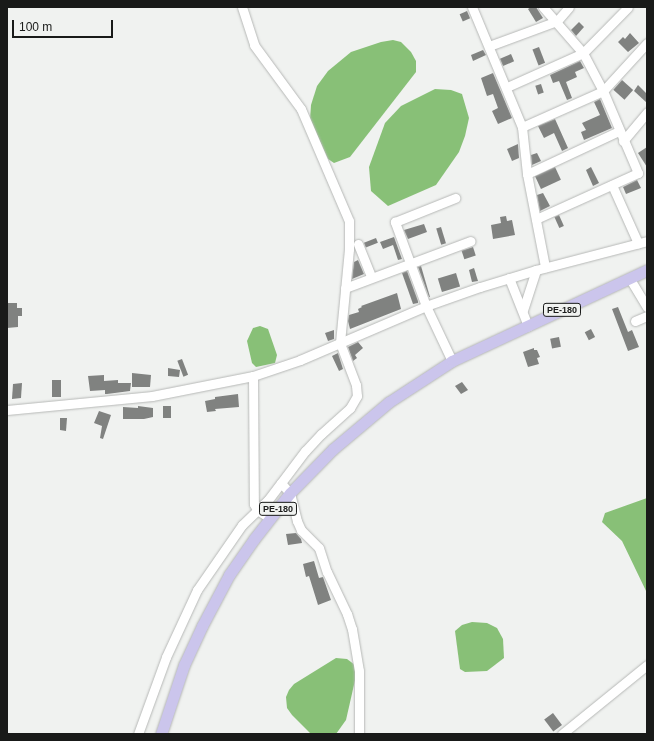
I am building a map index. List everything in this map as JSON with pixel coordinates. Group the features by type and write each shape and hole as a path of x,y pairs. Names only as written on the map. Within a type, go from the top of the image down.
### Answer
{"main road":[{"name":"PE-180","path":"161,734 176,685 202,626 229,575 270,518 290,493 317,464 350,433 389,402 452,361 647,270"}],"street":[{"path":"138,734 166,657 197,590 242,525 281,483 310,445 356,400 358,393 340,343 350,233 349,221 297,101 254,45 242,7"},
{"path":"472,7 507,87 522,126 527,174 545,267"},
{"path":"536,219 638,173 623,141 603,91 583,53 556,20 543,7"},
{"path":"489,46 556,20 569,7"},
{"path":"507,87 583,53 628,7"},
{"path":"522,126 603,91 647,43"},
{"path":"623,141 647,112"},
{"path":"527,174 619,131"},
{"path":"612,185 638,243"},
{"path":"452,361 426,306 395,222 455,198"},
{"path":"345,288 371,277 471,241"},
{"path":"7,410 152,396 253,376 300,360 426,306 545,267 647,241"},
{"path":"358,244 371,277"},
{"path":"523,310 536,270"},
{"path":"509,278 523,310 528,326"},
{"path":"630,279 647,307"},
{"path":"635,321 647,316"},
{"path":"253,376 254,504 257,510 270,518"},
{"path":"281,483 290,493 297,521 305,535 319,548 327,572 342,600 352,629 358,671 359,734"},
{"path":"562,734 647,664"}],"shaded area":[{"path":"393,40 401,42 411,52 416,61 416,72 350,157 334,163 328,159 310,120 311,105 317,86 328,71 351,52 381,42"},
{"path":"435,89 451,90 462,94 469,118 465,136 459,152 436,185 388,206 371,191 369,167 385,123 401,106"},
{"path":"260,326 268,329 277,355 275,363 256,367 252,363 247,341 253,328"},
{"path":"647,498 647,593 622,541 602,522 605,513"},
{"path":"472,622 487,623 497,628 503,639 504,658 487,671 465,672 460,669 455,631 462,625"},
{"path":"336,658 347,659 355,665 356,676 346,720 336,734 311,734 287,708 286,697 294,684"}],"building":[{"path":"531,7 536,7 543,18 536,22 528,9"},
{"path":"467,11 470,18 463,21 460,14"},
{"path":"579,22 584,27 576,36 571,30"},
{"path":"630,33 639,43 628,52 618,42 623,37 625,39"},
{"path":"539,47 545,63 539,65 532,50"},
{"path":"483,50 486,55 473,61 471,55"},
{"path":"511,54 514,61 503,66 500,59"},
{"path":"580,61 584,68 575,72 577,77 566,82 572,98 567,100 559,81 553,83 550,75"},
{"path":"493,73 512,118 498,124 492,111 498,108 493,94 487,96 481,78"},
{"path":"622,80 633,90 624,100 613,90"},
{"path":"541,84 544,93 538,94 535,86"},
{"path":"638,85 647,94 647,103 634,91"},
{"path":"600,99 612,128 584,140 581,132 586,130 582,123 600,115 594,102"},
{"path":"555,119 568,148 562,151 554,133 544,138 538,126"},
{"path":"518,144 519,158 512,161 507,149"},
{"path":"647,147 647,167 638,153"},
{"path":"537,153 541,161 532,165 531,155"},
{"path":"555,167 561,180 541,189 535,176"},
{"path":"591,167 599,183 593,186 586,170"},
{"path":"637,180 641,188 626,194 623,187"},
{"path":"543,193 550,206 540,211 537,195"},
{"path":"559,215 564,226 559,228 554,217"},
{"path":"506,216 507,221 512,220 515,235 493,239 491,225 501,223 500,217"},
{"path":"424,224 427,232 408,239 404,230"},
{"path":"441,227 446,243 441,245 436,228"},
{"path":"394,237 402,259 398,260 393,245 383,249 380,242"},
{"path":"376,238 378,243 366,248 364,243"},
{"path":"473,247 476,256 464,259 462,251"},
{"path":"358,260 364,274 352,279 354,262"},
{"path":"421,266 430,297 418,267"},
{"path":"474,268 478,281 472,282 469,270"},
{"path":"407,271 418,303 413,304 402,273"},
{"path":"456,273 460,286 442,292 438,279"},
{"path":"397,293 401,309 350,329 348,321 349,315 359,312 358,309 362,307 361,306"},
{"path":"7,303 17,303 17,308 22,308 22,316 18,316 18,327 7,328"},
{"path":"618,307 628,332 632,330 639,347 628,351 612,309"},
{"path":"591,329 595,337 589,340 585,332"},
{"path":"334,330 334,339 328,341 325,333"},
{"path":"559,337 561,347 552,349 550,339"},
{"path":"358,342 363,348 355,355 357,358 353,361 348,347"},
{"path":"534,348 534,350 537,350 540,357 537,358 539,364 528,367 523,352"},
{"path":"338,353 343,369 339,371 332,356"},
{"path":"182,359 188,375 183,377 177,361"},
{"path":"168,368 180,370 179,377 168,376"},
{"path":"132,373 151,375 150,387 132,387"},
{"path":"104,375 104,381 118,380 118,383 131,383 130,391 105,394 105,390 90,391 88,376"},
{"path":"52,380 61,380 61,397 52,397"},
{"path":"462,382 468,390 461,394 455,386"},
{"path":"22,383 21,398 12,399 13,384"},
{"path":"238,394 239,407 215,409 216,411 207,412 205,401 215,399 215,397"},
{"path":"138,406 153,408 153,417 144,419 123,419 123,407 138,408"},
{"path":"163,406 171,406 171,418 163,418"},
{"path":"99,411 111,415 103,439 100,438 102,426 94,423"},
{"path":"60,418 67,418 66,431 60,430"},
{"path":"296,533 301,539 302,543 288,545 286,534"},
{"path":"314,561 319,578 323,577 331,600 318,605 309,576 306,577 303,564"},
{"path":"553,713 562,725 553,732 544,720"}]}
